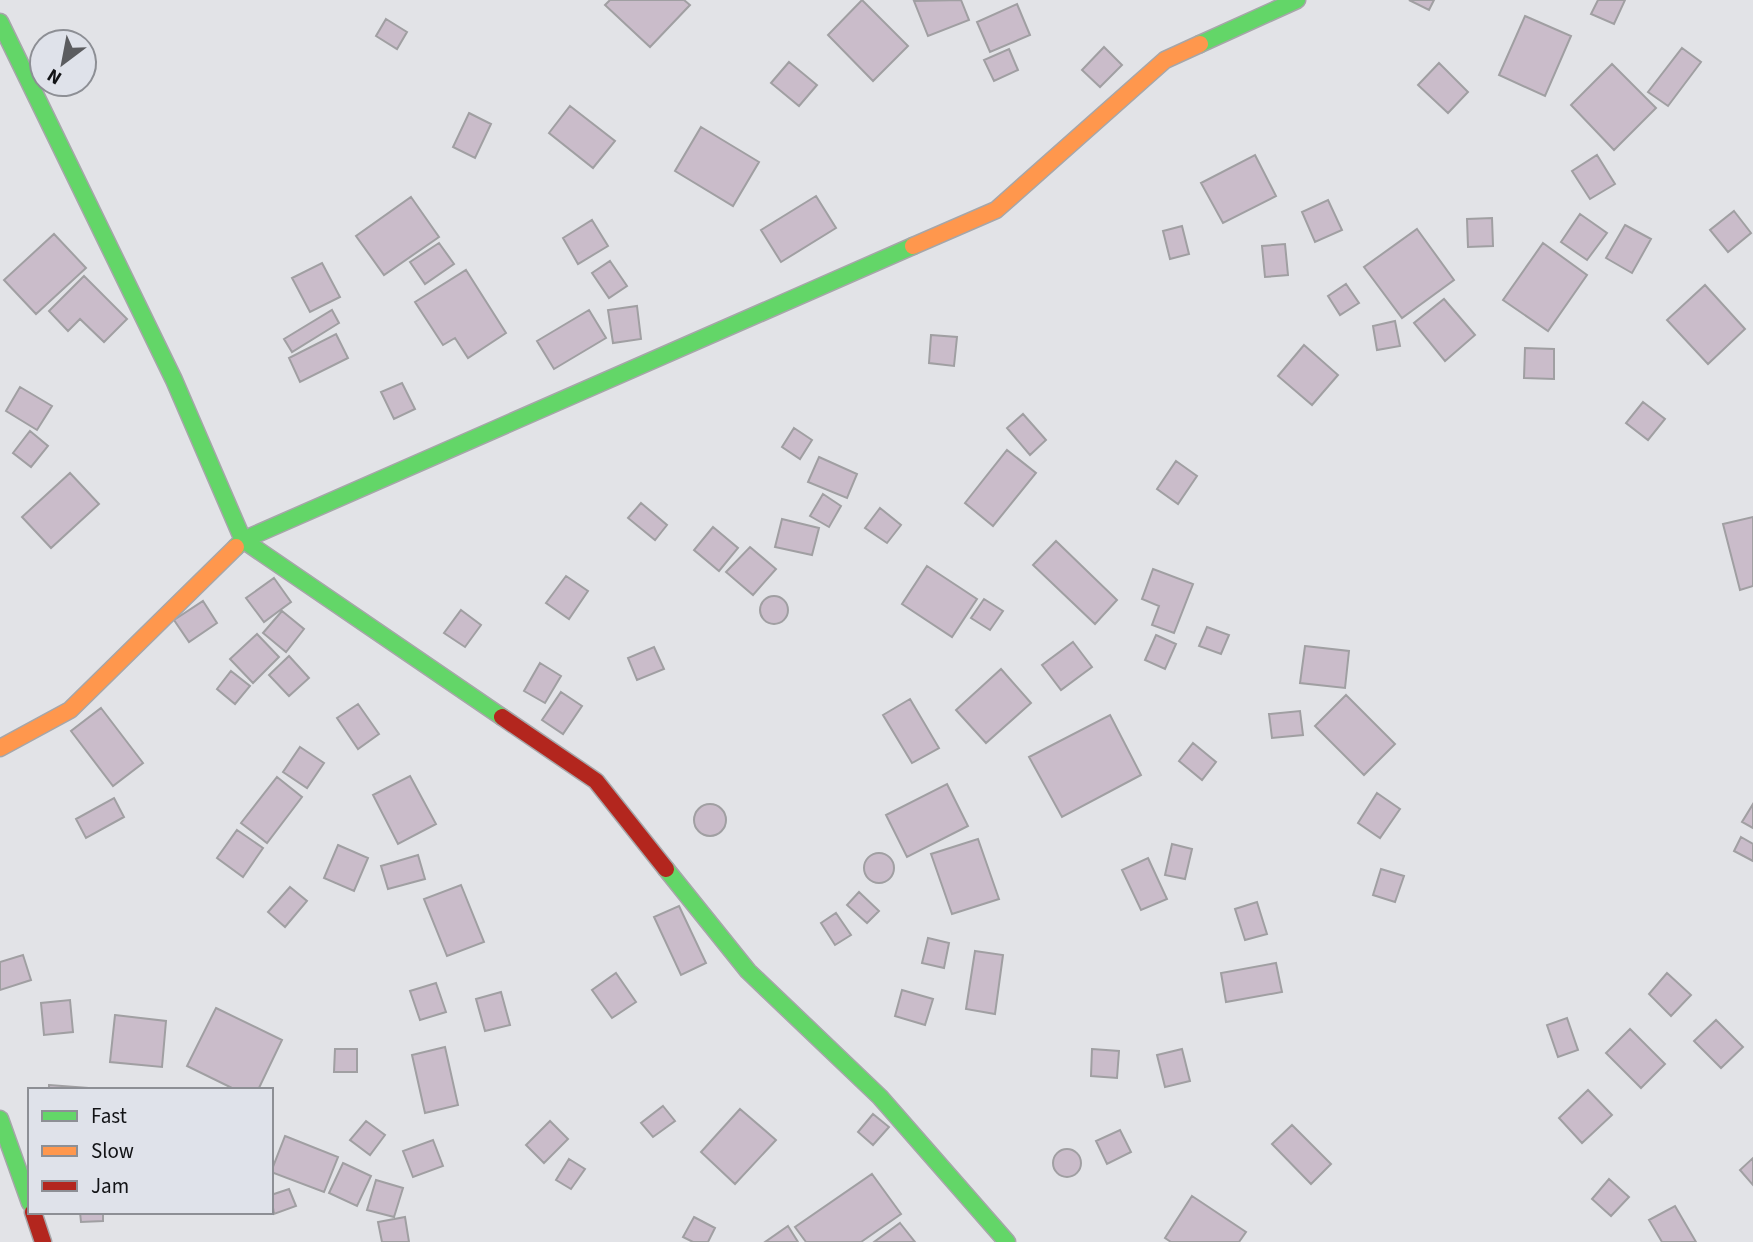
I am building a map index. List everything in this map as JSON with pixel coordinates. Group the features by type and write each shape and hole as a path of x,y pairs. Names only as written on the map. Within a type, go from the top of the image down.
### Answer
{"street":[{"path":"0,748 70,710 243,540 996,210 1165,60 1297,0"},
{"path":"0,22 174,380 243,540 596,781 748,971 880,1097 1007,1242"},
{"path":"0,1119 28,1197"},
{"path":"34,1214 43,1242"}],"building":[{"path":"610,0 684,0 690,5 650,47 605,5"},
{"path":"862,0 908,46 873,81 828,35"},
{"path":"961,0 969,20 928,36 914,1"},
{"path":"1409,0 1434,0 1429,10"},
{"path":"1598,0 1625,0 1614,24 1591,14"},
{"path":"1017,4 1030,35 990,52 977,22"},
{"path":"1525,16 1571,36 1545,96 1499,75"},
{"path":"386,19 407,32 397,49 376,36"},
{"path":"1104,47 1122,65 1100,87 1082,70"},
{"path":"1682,48 1701,62 1668,106 1648,92"},
{"path":"1009,49 1018,70 994,81 984,60"},
{"path":"789,62 817,85 799,106 771,83"},
{"path":"1439,63 1468,92 1448,113 1418,85"},
{"path":"1612,64 1656,108 1614,150 1571,105"},
{"path":"570,106 615,141 593,168 549,133"},
{"path":"469,113 491,124 475,158 453,147"},
{"path":"701,127 759,162 733,206 675,171"},
{"path":"1255,155 1276,196 1223,223 1201,183"},
{"path":"1597,155 1615,184 1590,199 1572,171"},
{"path":"816,196 836,228 781,262 761,230"},
{"path":"411,197 439,237 384,275 356,236"},
{"path":"1328,200 1342,230 1315,242 1302,212"},
{"path":"1734,211 1751,233 1728,252 1710,230"},
{"path":"1580,214 1607,233 1587,260 1561,242"},
{"path":"1492,218 1493,246 1468,247 1467,219"},
{"path":"592,220 608,246 578,264 563,238"},
{"path":"1625,225 1651,239 1632,273 1606,258"},
{"path":"1182,226 1189,254 1170,259 1163,231"},
{"path":"1417,229 1454,280 1402,318 1364,267"},
{"path":"54,234 86,268 36,314 4,280"},
{"path":"439,243 454,264 425,284 410,262"},
{"path":"1543,243 1587,275 1548,331 1503,300"},
{"path":"1285,244 1288,275 1265,277 1262,246"},
{"path":"610,261 627,286 609,298 592,273"},
{"path":"322,263 340,297 310,312 292,278"},
{"path":"466,270 506,333 468,358 455,338 443,345 415,302"},
{"path":"84,276 127,319 104,342 80,319 68,331 49,311"},
{"path":"1346,284 1359,303 1340,315 1328,296"},
{"path":"1705,285 1745,329 1708,364 1667,320"},
{"path":"1444,299 1475,335 1445,361 1414,323"},
{"path":"637,306 641,339 613,343 608,310"},
{"path":"332,310 339,323 292,352 284,339"},
{"path":"589,310 606,338 554,369 537,341"},
{"path":"1395,321 1400,346 1377,350 1373,326"},
{"path":"336,334 348,358 300,382 289,358"},
{"path":"931,335 957,337 954,366 929,363"},
{"path":"1304,345 1338,375 1312,405 1278,376"},
{"path":"1525,348 1554,349 1554,379 1524,378"},
{"path":"402,383 415,409 394,419 381,392"},
{"path":"20,387 52,406 37,430 6,411"},
{"path":"1643,402 1665,419 1648,440 1626,423"},
{"path":"1023,414 1046,440 1030,455 1007,428"},
{"path":"794,428 812,440 800,459 782,447"},
{"path":"30,431 48,446 31,467 13,453"},
{"path":"1007,450 1036,473 993,526 965,503"},
{"path":"819,457 857,474 847,498 808,482"},
{"path":"1176,461 1197,476 1178,504 1157,489"},
{"path":"70,473 99,504 51,548 22,517"},
{"path":"823,494 841,506 829,527 810,516"},
{"path":"641,503 667,525 655,540 628,518"},
{"path":"880,508 901,525 887,543 865,528"},
{"path":"1753,517 1753,586 1740,590 1723,524"},
{"path":"782,519 819,528 812,555 775,547"},
{"path":"713,527 738,548 719,571 694,550"},
{"path":"1056,541 1117,600 1095,624 1033,565"},
{"path":"750,547 776,569 753,595 726,572"},
{"path":"927,566 977,599 952,637 902,604"},
{"path":"1153,569 1193,584 1174,633 1152,625 1159,606 1142,599"},
{"path":"566,576 588,591 569,619 546,603"},
{"path":"274,578 291,602 264,622 246,598"},
{"path":"774,596 784,600 788,610 784,620 774,624 764,620 760,610 764,600"},
{"path":"984,599 1003,611 990,630 971,618"},
{"path":"203,601 217,623 189,642 174,620"},
{"path":"461,610 481,625 465,647 444,633"},
{"path":"282,611 304,629 286,652 263,633"},
{"path":"1207,627 1229,635 1221,654 1199,646"},
{"path":"257,634 279,657 253,683 230,659"},
{"path":"1156,635 1176,644 1165,669 1145,660"},
{"path":"1073,642 1092,667 1061,690 1042,665"},
{"path":"1305,646 1349,651 1345,688 1300,683"},
{"path":"654,647 664,669 637,680 628,658"},
{"path":"289,656 309,678 289,696 269,675"},
{"path":"540,663 561,676 545,703 524,691"},
{"path":"1001,669 1031,703 986,743 956,710"},
{"path":"231,671 250,686 235,704 217,689"},
{"path":"561,692 582,706 563,734 542,720"},
{"path":"1346,695 1395,744 1364,775 1315,726"},
{"path":"910,699 939,748 912,763 883,715"},
{"path":"358,704 379,734 358,749 337,718"},
{"path":"101,708 143,763 113,786 71,731"},
{"path":"1300,711 1303,735 1272,738 1269,714"},
{"path":"1110,715 1141,775 1062,817 1029,757"},
{"path":"1193,743 1216,762 1202,780 1179,761"},
{"path":"300,747 324,763 307,788 283,772"},
{"path":"410,776 436,824 398,844 373,795"},
{"path":"277,777 302,797 267,843 241,823"},
{"path":"947,784 968,826 907,857 886,815"},
{"path":"1377,793 1400,809 1380,838 1358,823"},
{"path":"114,798 124,817 86,838 76,819"},
{"path":"710,804 721,809 726,820 721,831 710,836 699,831 694,820 699,809"},
{"path":"1753,804 1753,828 1742,822"},
{"path":"237,830 263,848 243,877 217,858"},
{"path":"1741,837 1753,844 1753,861 1734,851"},
{"path":"978,839 999,899 952,914 931,854"},
{"path":"1172,844 1192,849 1185,879 1165,875"},
{"path":"338,845 368,858 354,891 324,878"},
{"path":"879,853 889,858 894,868 889,878 879,883 869,878 864,868 869,858"},
{"path":"418,855 425,879 388,889 381,866"},
{"path":"1148,858 1167,899 1141,910 1122,870"},
{"path":"1381,869 1404,876 1395,902 1373,895"},
{"path":"461,885 484,942 447,956 424,899"},
{"path":"290,887 307,901 285,927 268,912"},
{"path":"859,892 879,911 867,923 847,905"},
{"path":"1257,902 1267,934 1245,940 1235,909"},
{"path":"679,906 706,963 681,975 654,917"},
{"path":"836,913 851,935 835,945 821,923"},
{"path":"928,938 949,943 944,968 922,963"},
{"path":"975,951 1003,955 995,1014 966,1009"},
{"path":"23,955 31,980 0,990 0,962"},
{"path":"1276,963 1282,992 1226,1002 1221,973"},
{"path":"616,973 636,1002 612,1018 592,990"},
{"path":"1667,973 1691,995 1671,1016 1649,994"},
{"path":"436,983 446,1012 420,1020 410,991"},
{"path":"902,990 933,999 925,1025 895,1016"},
{"path":"501,992 510,1025 485,1031 476,999"},
{"path":"70,1000 73,1032 44,1035 41,1003"},
{"path":"216,1008 282,1040 259,1088 232,1088 187,1066"},
{"path":"115,1015 166,1021 162,1067 110,1062"},
{"path":"1567,1018 1578,1050 1558,1057 1547,1025"},
{"path":"1716,1020 1743,1047 1721,1068 1694,1041"},
{"path":"1630,1029 1665,1064 1641,1088 1606,1053"},
{"path":"445,1047 458,1105 425,1113 412,1055"},
{"path":"335,1049 357,1049 357,1072 334,1072"},
{"path":"1092,1049 1119,1051 1117,1078 1091,1076"},
{"path":"1182,1049 1190,1081 1165,1087 1157,1055"},
{"path":"49,1085 88,1088 49,1088"},
{"path":"1588,1090 1612,1115 1582,1143 1559,1118"},
{"path":"663,1106 675,1121 653,1137 641,1123"},
{"path":"740,1109 776,1140 735,1184 701,1152"},
{"path":"873,1114 889,1127 873,1145 858,1132"},
{"path":"366,1121 385,1135 370,1155 350,1140"},
{"path":"550,1121 568,1139 544,1163 526,1145"},
{"path":"1292,1125 1331,1164 1311,1184 1272,1144"},
{"path":"1120,1130 1131,1152 1107,1164 1096,1141"},
{"path":"285,1136 338,1157 324,1192 273,1173"},
{"path":"433,1140 443,1166 413,1177 403,1151"},
{"path":"1067,1149 1077,1153 1081,1163 1077,1173 1067,1177 1057,1173 1053,1163 1057,1153"},
{"path":"1753,1158 1753,1185 1740,1170"},
{"path":"569,1159 585,1169 571,1189 556,1180"},
{"path":"343,1163 371,1176 357,1206 329,1193"},
{"path":"872,1174 901,1214 861,1242 806,1242 795,1227"},
{"path":"1609,1179 1629,1197 1611,1216 1592,1199"},
{"path":"376,1180 403,1188 394,1217 367,1210"},
{"path":"289,1189 296,1206 274,1214 273,1194"},
{"path":"1192,1196 1246,1232 1239,1242 1171,1242 1165,1238"},
{"path":"1675,1206 1696,1242 1662,1242 1649,1220"},
{"path":"80,1214 103,1214 103,1221 81,1222"},
{"path":"405,1217 409,1242 382,1242 378,1222"},
{"path":"694,1217 715,1228 708,1242 693,1242 683,1237"},
{"path":"900,1223 915,1242 874,1242"},
{"path":"788,1226 798,1242 765,1242"}],"traffic: fast":[{"path":"1200,44 1297,0"},
{"path":"0,22 174,380 243,540 502,717"},
{"path":"236,547 243,540 913,246"},
{"path":"666,869 748,971 880,1097 1007,1242"},
{"path":"0,1119 28,1197"}],"traffic: slow":[{"path":"913,246 996,210 1165,60 1200,44"},
{"path":"0,748 70,710 236,547"}],"traffic: jam":[{"path":"502,717 596,781 666,869"},
{"path":"34,1214 43,1242"}]}
